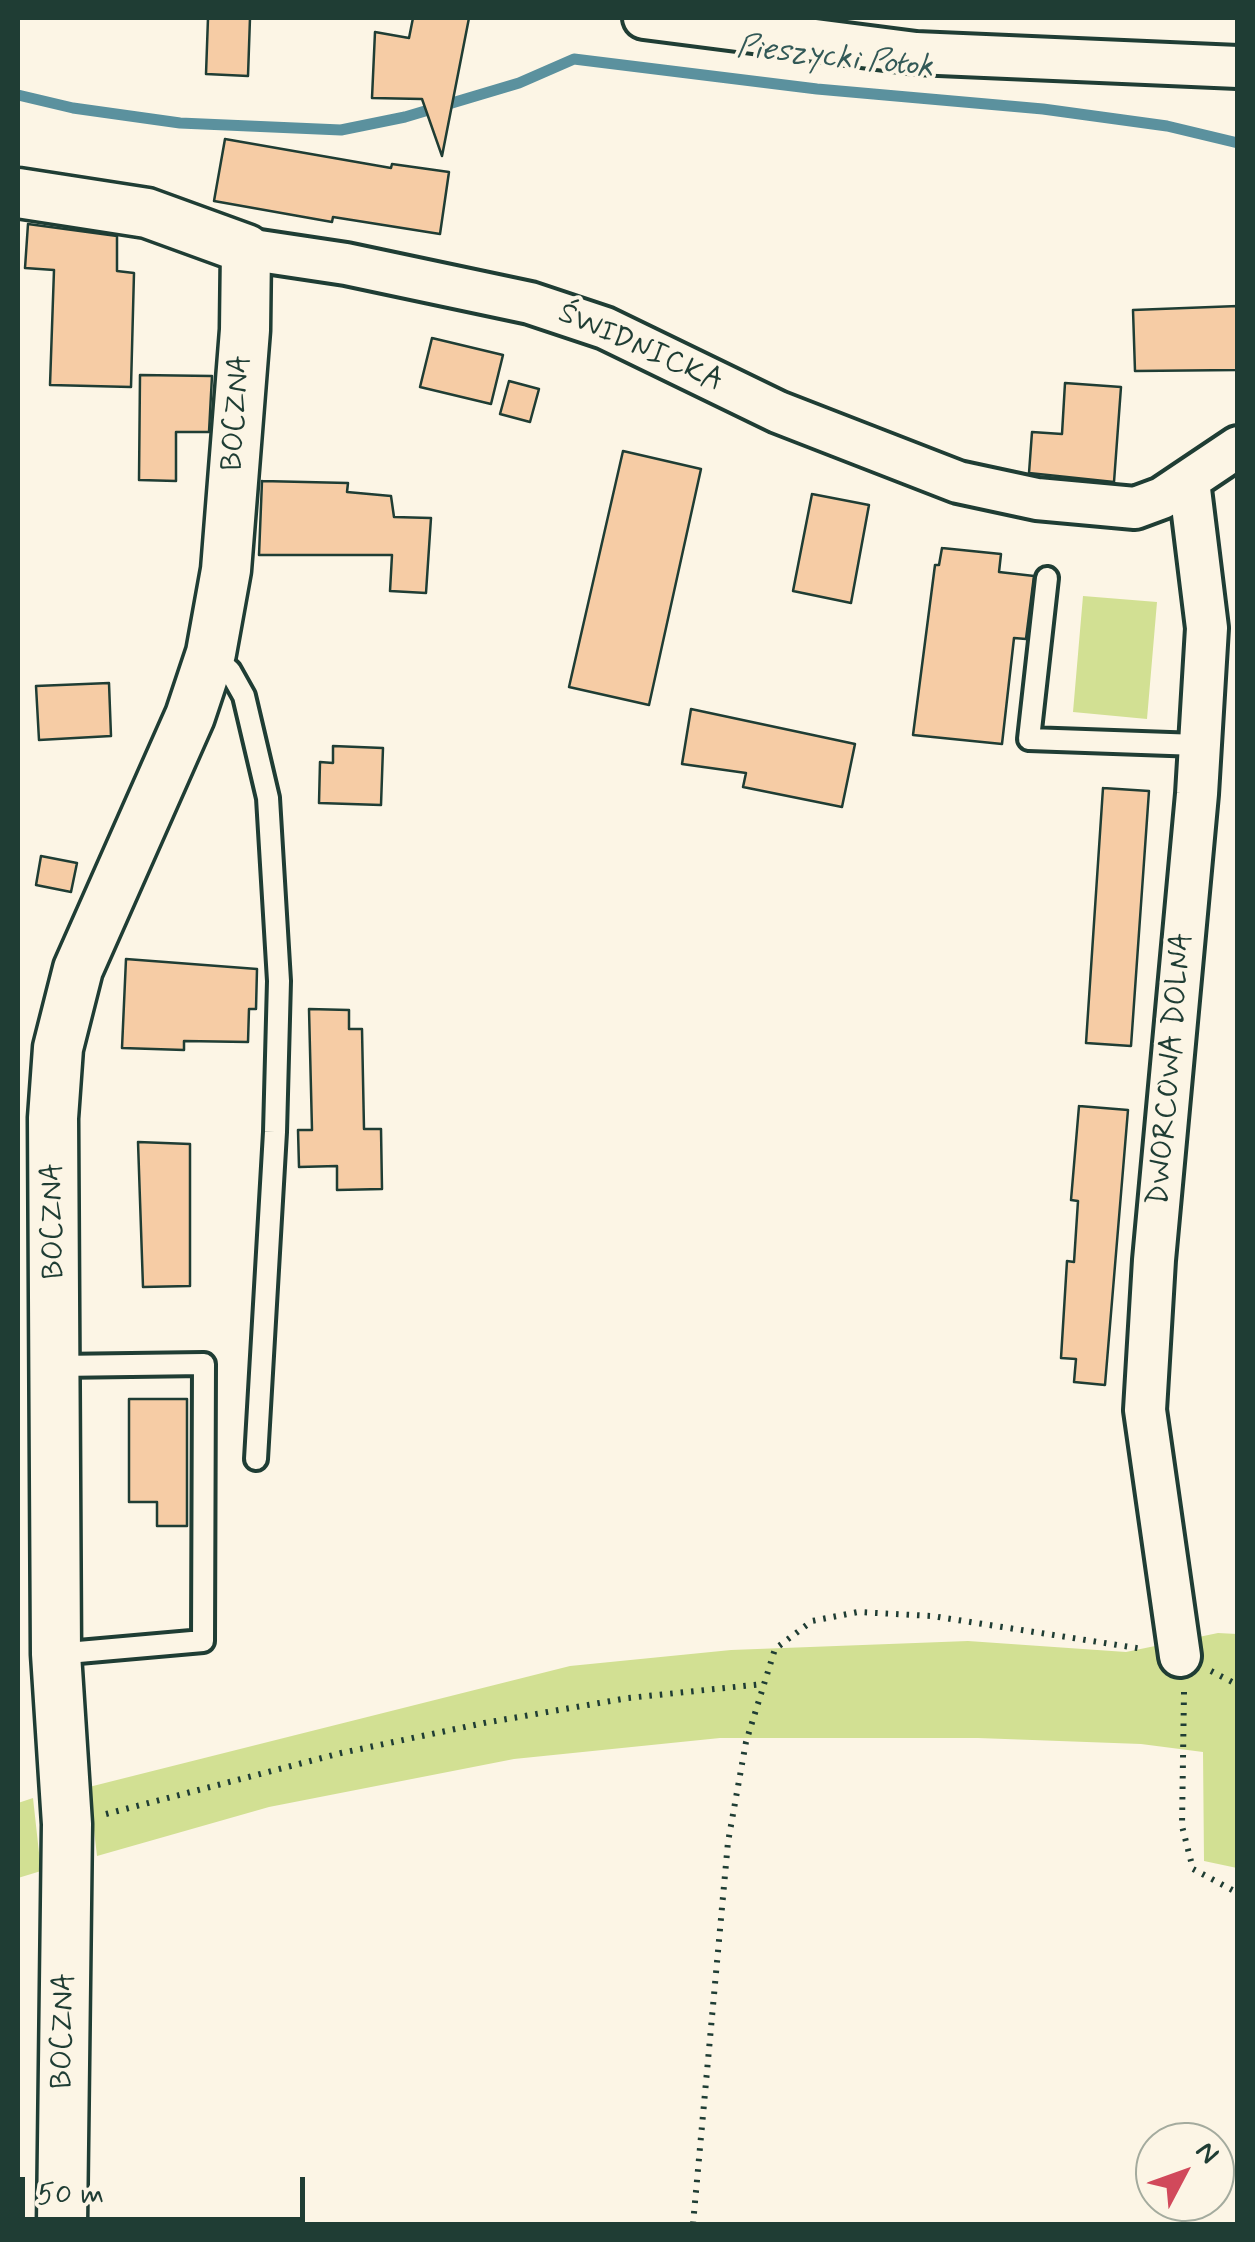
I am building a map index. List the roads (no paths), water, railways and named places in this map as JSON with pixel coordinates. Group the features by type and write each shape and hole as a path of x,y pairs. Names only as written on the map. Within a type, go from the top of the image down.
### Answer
{"street":[{"path":"644,18 916,53 1238,66"},
{"name":"ŚWIDNICKA","path":"18,193 147,213 246,249 346,264 530,303 605,328 778,412 958,482 1107,508 1136,508 1162,498 1238,447"},
{"name":"BOCZNA","path":"62,2224 67,1824 56,1654 58,1366 54,1118 58,1048 78,969 190,716 211,653 226,570 245,330 246,249"},
{"name":"DWORCOWA DOLNA","path":"1180,1656 1145,1410 1207,628 1189,481"}],"lane":[{"path":"1047,578 1029,739 1198,744"},
{"path":"211,653 230,671 250,719 268,798 274,890 279,982 275,1132 256,1459"},
{"path":"56,1654 202,1641 203,1621 204,1364 58,1366"}],"waterway":[{"name":"Pieszycki Potok","path":"18,95 73,108 180,123 341,130 405,117 519,83 574,59 817,89 1043,109 1167,126 1238,143"}]}
